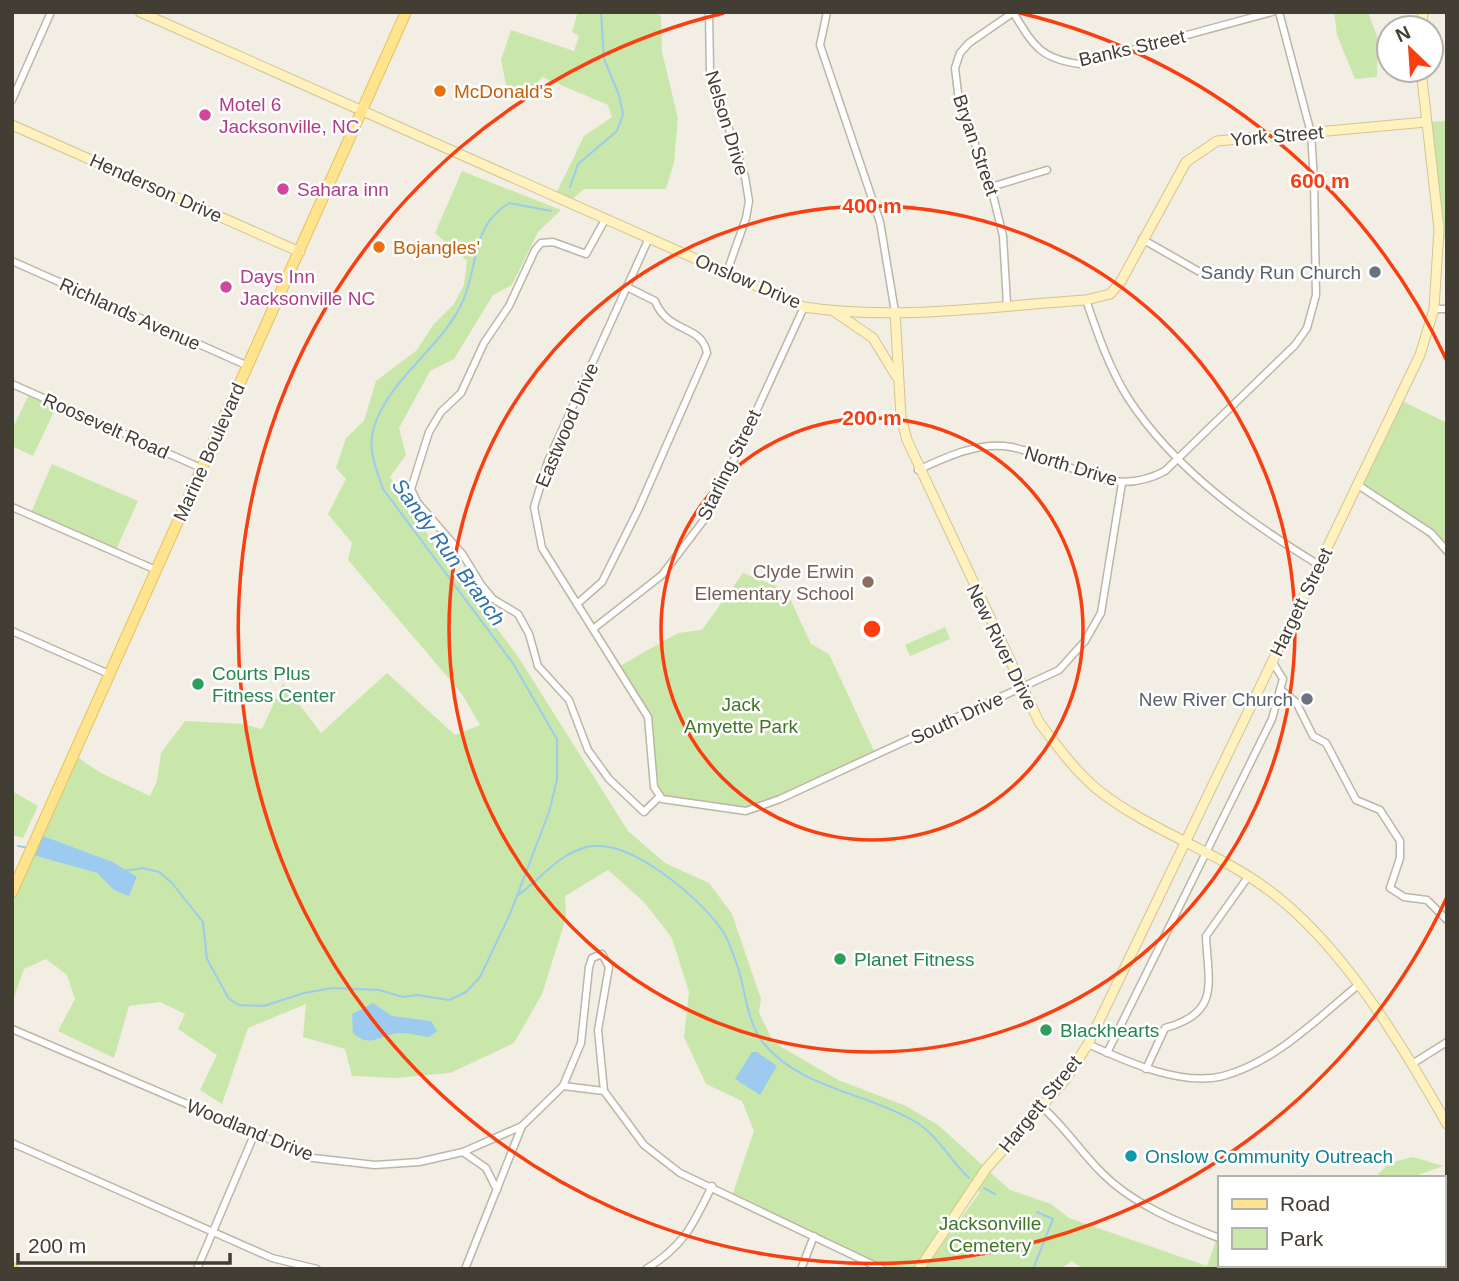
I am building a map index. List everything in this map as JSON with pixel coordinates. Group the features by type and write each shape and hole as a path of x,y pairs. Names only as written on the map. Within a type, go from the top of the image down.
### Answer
{"main road":[{"name":"Marine Boulevard","path":"12,892 406,12"}],"street":[{"path":"12,100 51,12"},
{"name":"Onslow Drive","path":"140,12 804,307 833,311 895,312 1086,300"},
{"name":"Nelson Drive","path":"709,12 710,72 745,177 749,201 746,218 727,272"},
{"name":"New River Drive","path":"827,12 820,45 880,222 895,312 901,417 918,470 1039,722 1090,783 1136,816 1264,887 1312,929 1357,986 1412,1064 1447,1124"},
{"name":"Banks Street","path":"1013,12 1030,41 1044,55 1058,61 1080,64 1272,12"},
{"name":"Bryan Street","path":"1007,304 1003,236 991,187 959,101 955,68 960,53 969,43 1013,12"},
{"path":"1178,459 1253,389 1307,328 1316,295 1311,133 1279,12"},
{"name":"Hargett Street","path":"919,1269 986,1169 1065,1080 1088,1044 1183,842 1420,355 1434,309 1439,229 1422,84"},
{"name":"York Street","path":"1086,300 1110,294 1119,284 1186,162 1217,141 1426,122"},
{"name":"Henderson Drive","path":"12,125 299,252"},
{"path":"991,187 1047,170"},
{"path":"606,218 586,254 553,242 541,243 535,250 509,306 484,343 461,393 440,412 429,432 411,489 417,502 463,555 493,599 518,614 528,634 538,666 569,700 588,750 609,779 645,811 661,798"},
{"name":"Eastwood Drive","path":"649,237 548,461 534,506 542,548 648,718 654,787 661,798"},
{"path":"1142,239 1198,271"},
{"name":"Richlands Avenue","path":"12,261 247,366"},
{"path":"577,604 602,582 638,510 707,354 705,343 696,335 671,324 660,313 655,301 626,287"},
{"path":"1086,300 1102,345 1128,397 1178,459 1252,524 1319,565"},
{"name":"Starling Street","path":"593,629 663,575 710,512 804,307"},
{"path":"1434,309 1447,309"},
{"path":"833,311 873,338 887,357 899,382"},
{"name":"Roosevelt Road","path":"12,384 201,468"},
{"name":"North Drive","path":"918,470 958,452 1010,447 1069,469 1122,483 1139,483 1154,477 1178,459"},
{"name":"South Drive","path":"661,798 746,811 780,799 1059,670 1085,641 1101,613 1122,483"},
{"path":"1359,485 1431,533 1447,551"},
{"path":"12,507 156,570"},
{"path":"12,631 109,674"},
{"path":"1107,1053 1272,719 1283,679 1272,661"},
{"path":"1280,689 1296,702 1313,736 1326,743 1356,800 1380,810 1400,841 1400,858 1390,888 1404,897 1427,900 1447,920"},
{"path":"1146,1069 1165,1028 1190,1021 1204,1004 1210,989 1206,936 1248,877"},
{"path":"604,1091 563,1086 581,1044 589,967 592,958 602,954 609,967 598,1030 604,1091 644,1144 680,1172 882,1269"},
{"path":"1088,1044 1146,1069 1189,1076 1222,1076 1287,1044 1357,986"},
{"name":"Woodland Drive","path":"13,1028 254,1135 313,1158 374,1165 419,1162 463,1152 522,1126 563,1086"},
{"path":"1412,1064 1447,1042"},
{"path":"1042,1108 1058,1121 1103,1175 1138,1203 1218,1238"},
{"path":"465,1269 522,1126"},
{"path":"197,1269 254,1135"},
{"path":"12,1143 272,1258 317,1269"},
{"path":"463,1152 486,1168 497,1190"},
{"path":"646,1269 673,1253 688,1234 712,1186"},
{"path":"801,1269 814,1237"}],"green space":[{"path":"573,12 655,12 661,16 662,52 678,118 674,162 666,189 584,189 569,202 555,196 584,136 612,117 608,105 542,77 528,94 507,90 501,60 511,30 574,51 579,36 572,32 577,15"},
{"path":"1334,12 1368,12 1375,31 1375,77 1355,79 1337,35"},
{"path":"1447,121 1447,239 1439,238 1426,122"},
{"name":"Jacksonville Cemetery","path":"462,171 561,210 538,232 512,285 493,295 454,359 430,371 399,428 406,455 390,477 440,553 517,655 628,831 665,863 709,883 732,914 761,999 759,1012 773,1042 838,1080 906,1106 938,1125 1010,1190 1051,1204 1069,1218 1207,1266 1218,1235 1218,1267 1316,1269 1083,1269 1072,1261 1060,1269 924,1269 980,1192 974,1186 919,1269 882,1269 732,1196 754,1131 742,1101 706,1084 684,1037 689,992 672,938 644,902 608,870 565,896 566,918 542,994 514,1043 450,1073 395,1078 352,1076 345,1049 303,1037 306,1004 248,1028 222,1104 200,1090 217,1055 178,1029 185,1014 160,1002 129,1006 114,1058 58,1031 75,999 67,975 46,959 24,969 12,1003 12,892 29,854 97,873 129,896 137,878 113,862 38,834 73,754 99,772 150,796 157,781 161,753 185,721 243,724 262,729 283,683 321,733 387,673 455,735 480,725 462,694 348,560 352,543 328,514 346,479 336,468 346,438 364,421 376,381 417,350 433,325 454,304 464,285 467,261 435,233"},
{"path":"30,392 57,405 33,456 12,446 12,430"},
{"path":"1398,399 1447,423 1447,551 1358,485"},
{"path":"52,464 138,501 115,552 30,515"},
{"name":"Jack Amyette Park","path":"743,573 786,590 811,644 829,654 876,755 746,811 662,799 654,787 648,718 618,667 678,633 702,630"},
{"path":"945,627 950,639 910,656 905,645"},
{"path":"12,791 38,806 23,838 12,835"},
{"path":"1413,1157 1443,1166 1416,1176 1377,1176 1389,1163"}],"water":[{"path":"38,834 113,862 137,877 129,896 114,890 97,873 29,854"},
{"path":"373,1003 392,1016 431,1021 437,1031 429,1037 401,1033 371,1040 360,1038 353,1033 352,1014"},
{"path":"752,1052 757,1052 777,1066 760,1095 735,1079"}],"waterway":[{"name":"Sandy Run Branch","path":"570,187 578,164 617,131 623,114 619,95 604,59 601,12"},
{"name":"Sandy Run Branch","path":"124,871 143,868 159,872 172,883 203,922 207,959 229,999 239,1005 264,1006 304,993 333,988 379,990 403,997 417,995 449,1000 466,992 480,977 510,914 549,812 557,780 557,739 512,662 383,489 371,443 374,427 392,393 454,318 463,301 482,234 488,223 509,203 551,211"},
{"path":"18,846 29,848"},
{"path":"518,895 558,861 587,847 604,846 642,860 681,887 722,930 739,969 753,1024 764,1044 779,1059 816,1081 896,1111 922,1126 969,1178"},
{"path":"984,1188 995,1194"},
{"path":"1033,1269 1053,1219 1037,1212"}],"place":[{"name":"McDonald's","path":"440,91"},
{"name":"Motel 6 Jacksonville, NC","path":"205,115"},
{"name":"Sahara inn","path":"283,189"},
{"name":"Bojangles'","path":"379,247"},
{"name":"Sandy Run Church","path":"1375,272"},
{"name":"Days Inn Jacksonville NC","path":"226,287"},
{"name":"Clyde Erwin Elementary School","path":"868,582"},
{"name":"Courts Plus Fitness Center","path":"198,684"},
{"name":"New River Church","path":"1307,699"},
{"name":"Planet Fitness","path":"840,959"},
{"name":"Blackhearts","path":"1046,1030"},
{"name":"Onslow Community Outreach","path":"1131,1156"}]}
